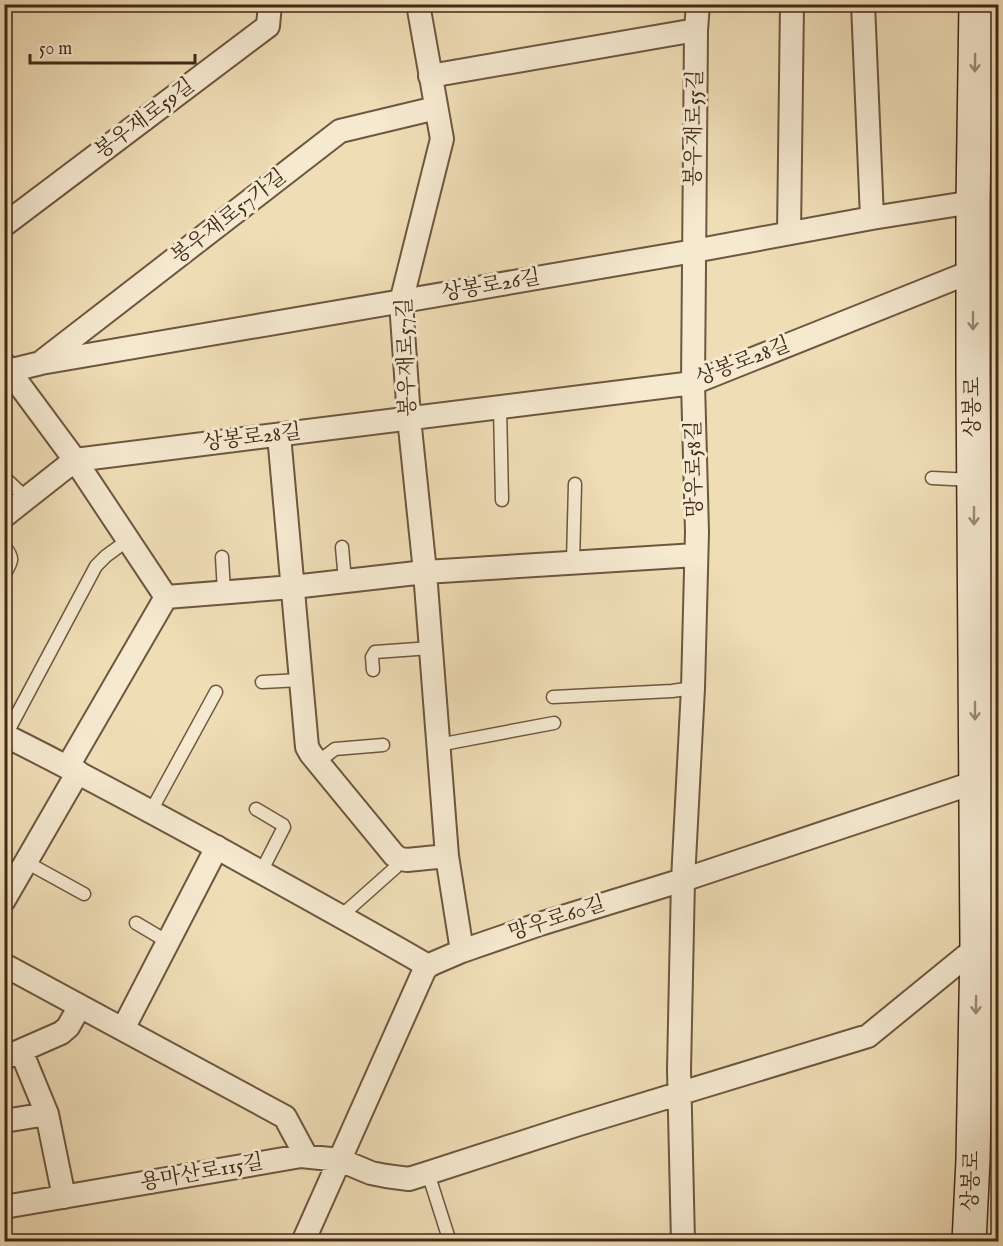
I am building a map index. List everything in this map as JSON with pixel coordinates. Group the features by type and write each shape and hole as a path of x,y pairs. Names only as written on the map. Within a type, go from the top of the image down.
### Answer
{"main road":[{"name":"상봉로","path":"969,1242 988,937 975,782 973,202 976,4"}],"street":[{"name":"봉우재로59길","path":"4,225 268,26 270,4"},
{"name":"봉우재로57길","path":"418,4 442,139 401,302 447,856 462,951"},
{"name":"봉우재로55길","path":"694,251 698,4"},
{"path":"789,233 792,4"},
{"path":"863,4 872,218"},
{"path":"430,76 696,30"},
{"name":"봉우재로57가길","path":"41,363 340,131 436,108"},
{"name":"상봉로26길","path":"6,369 973,202"},
{"name":"망우로58길","path":"683,1242 679,1070 683,880 693,688 696,555 693,383 694,251"},
{"name":"상봉로28길","path":"75,460 693,383 973,271"},
{"path":"6,369 75,460 166,597"},
{"path":"279,435 307,747 400,860 447,856"},
{"path":"4,516 75,460"},
{"path":"166,597 425,572 696,555"},
{"path":"4,900 166,597"},
{"path":"5,735 151,811 428,966 303,1242"},
{"name":"망우로60길","path":"428,966 462,951 540,924 683,880 975,782"},
{"path":"123,1029 217,848"},
{"name":"용마산로115길","path":"4,1207 306,1156 340,1160 371,1173 409,1179 576,1125 868,1036 988,937"},
{"path":"4,965 285,1117 306,1156"},
{"path":"64,1197 46,1114 13,1055 61,1033 68,1027 80,1006"},
{"path":"4,1120 46,1114"}],"lane":[{"path":"500,407 502,500"},
{"path":"4,477 27,499"},
{"path":"932,478 974,480"},
{"path":"573,562 575,484"},
{"path":"5,735 96,566 128,540"},
{"path":"4,546 11,555 12,562 4,575"},
{"path":"342,547 345,581"},
{"path":"222,557 224,592"},
{"path":"373,670 372,657 375,652 431,648"},
{"path":"262,682 301,680"},
{"path":"553,697 693,688"},
{"path":"151,811 216,692"},
{"path":"438,745 554,723"},
{"path":"318,762 335,749 383,745"},
{"path":"256,809 284,827 261,872"},
{"path":"341,916 400,860"},
{"path":"26,862 84,894"},
{"path":"136,923 168,942"},
{"path":"428,1173 450,1242"}]}
